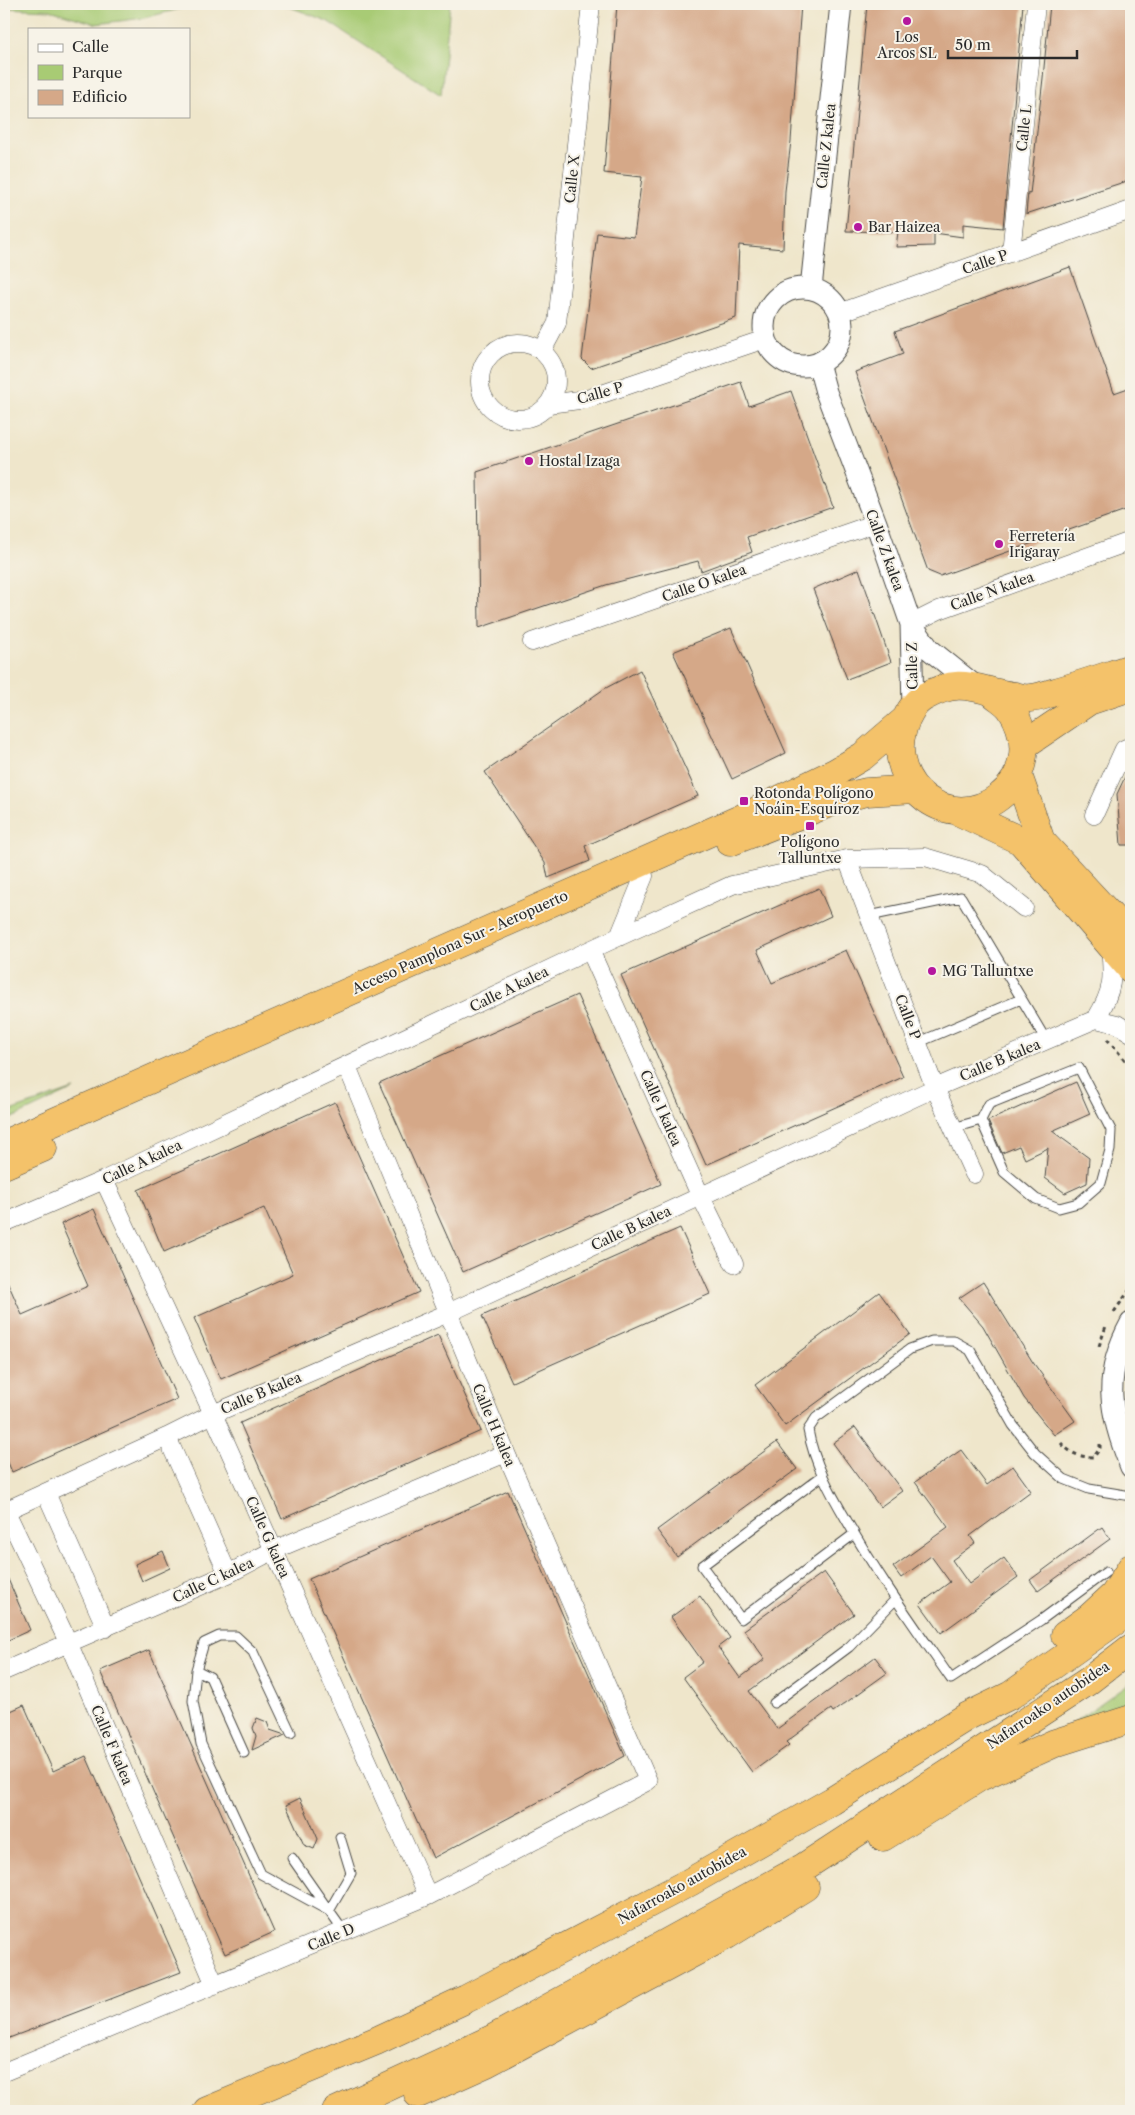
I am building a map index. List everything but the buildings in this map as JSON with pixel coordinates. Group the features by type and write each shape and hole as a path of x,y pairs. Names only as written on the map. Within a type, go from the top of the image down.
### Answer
{"highway":[{"path":"1125,937 1021,841 955,810 927,800 915,789 905,774 900,756 900,738 909,714 923,698 954,685 1030,698 1131,668"},
{"path":"1024,745 1089,701 1131,687"},
{"path":"955,810 974,809 992,802 1007,791 1018,775 1023,760 1024,745 1020,725 1010,707 985,690"},
{"name":"Acceso Pamplona Sur - Aeropuerto","path":"4,1144 740,819 836,772 863,756 909,714"},
{"path":"1018,775 1041,841 1125,937 1131,969"},
{"name":"Acceso Pamplona Sur - Aeropuerto","path":"4,1165 384,996 468,954 644,876 845,797 866,792 915,789"},
{"path":"4,1129 28,1118 86,1107"},
{"path":"968,1716 1002,1677 1090,1617 1114,1595 1119,1570"},
{"name":"Nafarroako autobidea","path":"207,2111 376,2041 466,1999 690,1882 832,1800 968,1716 1011,1694 1131,1610"},
{"name":"Nafarroako autobidea","path":"336,2111 492,2039 804,1867 1087,1682 1131,1648"},
{"path":"377,2111 487,2063 727,1934 980,1777 1055,1743 1131,1719"}],"street":[{"name":"Calle X","path":"542,351 557,323 590,4"},
{"name":"Calle Z kalea","path":"811,288 841,4"},
{"name":"Calle L","path":"1011,253 1036,4"},
{"name":"Calle P","path":"839,313 1131,210"},
{"path":"795,288 811,288 826,295 839,313 842,323 840,340 832,354 818,363 806,366 792,365 781,360 771,351 765,339 764,323 769,307 780,294 795,288"},
{"name":"Calle P","path":"548,404 587,399 765,339"},
{"path":"518,342 530,344 542,351 548,358 556,376 556,386 548,404 539,413 527,418 514,419 502,416 491,409 483,398 479,386 480,373 485,360 493,351 504,344 518,342"},
{"name":"Calle Z kalea","path":"818,363 826,392 876,523 911,624"},
{"name":"Calle O kalea","path":"532,642 876,523"},
{"name":"Calle N kalea","path":"911,624 939,610 1131,541"},
{"name":"Calle Z","path":"911,624 929,649 985,690"},
{"name":"Calle Z","path":"909,714 911,624"},
{"path":"1094,815 1124,749 1131,746"},
{"name":"Calle A kalea","path":"4,1223 104,1180 590,950 732,885 847,859 925,857 982,874 1024,908"},
{"name":"Calle P","path":"847,859 935,1088 974,1174"},
{"path":"619,937 644,876"},
{"path":"1125,937 1104,1006 1096,1019 1117,1024 1131,1033"},
{"name":"Calle I kalea","path":"590,950 700,1195 734,1264"},
{"name":"Calle B kalea","path":"4,1509 46,1493 213,1414 448,1313 935,1088 1096,1019"},
{"name":"Calle H kalea","path":"347,1066 506,1453 648,1781"},
{"name":"Calle G kalea","path":"104,1180 213,1414 428,1896"},
{"path":"1131,1323 1117,1354 1112,1376 1111,1402 1120,1441 1131,1467"},
{"path":"1117,1424 1131,1443"},
{"path":"167,1437 228,1574"},
{"name":"Calle C kalea","path":"4,1671 228,1574 274,1550 506,1453"},
{"path":"46,1493 106,1628"},
{"name":"Calle F kalea","path":"4,1509 68,1642 215,1986"},
{"name":"Calle D","path":"4,2072 428,1896 648,1781"}],"lane":[{"path":"869,916 961,897 1046,1040"},
{"path":"918,1043 1022,999"},
{"path":"953,1128 981,1120 989,1104 1079,1068 1111,1130 1110,1150 1101,1183 1078,1203 1059,1208 1036,1199 1004,1172 981,1120"},
{"path":"1119,1570 952,1679 895,1600 854,1534 822,1476 812,1449 808,1430 816,1418 910,1349 932,1340 954,1341 970,1350 1013,1425 1039,1457 1064,1479 1089,1489 1127,1496 1131,1488"},
{"path":"822,1476 702,1566 741,1619 854,1534"},
{"path":"774,1703 849,1646 895,1600"},
{"path":"291,1733 253,1652 236,1636 219,1636 204,1643 196,1670 193,1701 201,1744 261,1874 329,1911"},
{"path":"196,1670 210,1677 244,1753"},
{"path":"329,1911 351,1873 340,1837"},
{"path":"292,1858 344,1932"}],"path":[{"path":"1105,1037 1131,1067"}],"green space":[{"path":"4,4 199,4 144,18 96,24 50,10 4,8"},
{"path":"282,4 450,4 441,95 327,21"},
{"path":"74,1089 4,1122 4,1113"},
{"path":"1131,1682 1131,1708 1070,1725"}],"place":[{"name":"Los Arcos SL","path":"907,21"},
{"name":"Bar Haizea","path":"858,227"},
{"name":"Hostal Izaga","path":"529,461"},
{"name":"Ferretería Irigaray","path":"999,544"},
{"name":"Rotonda Polígono Noáin-Esquíroz","path":"744,801"},
{"name":"Polígono Talluntxe","path":"810,826"},
{"name":"MG Talluntxe","path":"932,971"}]}
